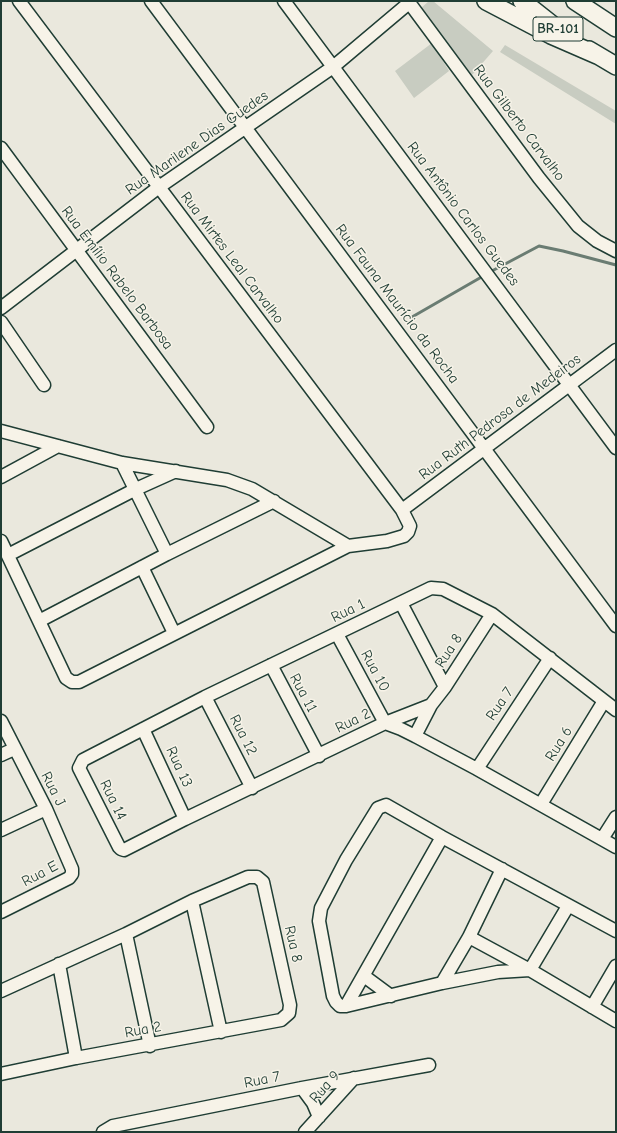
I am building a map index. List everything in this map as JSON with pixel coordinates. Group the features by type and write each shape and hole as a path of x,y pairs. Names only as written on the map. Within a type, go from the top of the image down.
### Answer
{"highway":[{"path":"486,1 551,35 597,55"},
{"name":"BR-101","path":"522,1 553,26 616,66"},
{"name":"BR-101","path":"575,1 616,28"}],"street":[{"name":"Rua Mirtes Leal Carvalho","path":"19,1 402,510 410,526 408,532 404,536 387,541 348,546"},
{"name":"Rua Fauna Maurício da Rocha","path":"151,1 616,626"},
{"name":"Rua Antônio Carlos Guedes","path":"284,1 616,448"},
{"name":"Rua Marilene Dias Guedes","path":"1,308 160,187 333,67 408,2"},
{"name":"Rua Gilberto Carvalho","path":"408,2 539,178 578,226 597,241 616,251"},
{"name":"Rua Emílio Rabelo Barbosa","path":"1,148 207,427"},
{"path":"1,322 44,385"},
{"name":"Rua Ruth Pedrosa de Medeiros","path":"402,510 616,350"},
{"path":"1,431 122,463 227,480 252,489 348,546"},
{"path":"1,477 58,446"},
{"path":"122,463 167,554"},
{"path":"8,555 136,489 176,471"},
{"path":"39,621 167,554 274,501"},
{"path":"1,541 66,678 72,682 79,682 348,546"},
{"path":"142,567 174,633"},
{"name":"Rua 1","path":"80,764 83,760 205,697 431,588 443,589 492,614 616,710"},
{"path":"401,603 445,687"},
{"name":"Rua 8","path":"416,736 431,705 445,687 492,614"},
{"name":"Rua 10","path":"337,634 384,723"},
{"name":"Rua 7","path":"477,768 550,658"},
{"name":"Rua 11","path":"271,666 319,756"},
{"name":"Rua 12","path":"205,697 252,788"},
{"name":"Rua 6","path":"541,804 604,701"},
{"path":"384,723 431,705"},
{"name":"Rua J","path":"1,721 46,810 72,869 72,874"},
{"name":"Rua 2","path":"121,849 124,850 384,723 416,736 477,768 616,846"},
{"name":"Rua 13","path":"143,729 185,819"},
{"path":"1,755 14,749"},
{"name":"Rua 14","path":"80,764 79,768 118,847 121,849"},
{"path":"530,970 498,972 442,983 346,1006 340,1006 336,1002 333,996 318,921 320,908 346,860 378,808 386,805 616,931"},
{"path":"1,830 46,810"},
{"path":"602,839 616,817"},
{"path":"346,1006 442,837"},
{"path":"442,983 469,937 502,869"},
{"name":"Rua E","path":"1,912 69,878 72,874"},
{"name":"Rua 8","path":"192,901 248,877 256,877 263,882 290,1005 289,1013"},
{"path":"1,991 126,934 192,901 221,1032"},
{"path":"530,970 568,906"},
{"path":"126,934 150,1046"},
{"path":"469,937 530,970 616,1021"},
{"path":"58,964 76,1058"},
{"path":"592,1006 616,966"},
{"path":"364,976 391,996"},
{"name":"Rua 2","path":"1,1074 76,1058 150,1046 282,1020 289,1013"},
{"name":"Rua 7","path":"103,1132 113,1126 302,1088 429,1065"},
{"name":"Rua 9","path":"305,1132 354,1078"},
{"name":"Rua 9","path":"302,1088 313,1103 319,1117"}],"shaded area":[{"path":"429,1 433,1 493,51 472,75 421,8"},
{"path":"432,43 449,71 414,98 395,71"},
{"path":"505,45 616,111 616,124 500,52"}],"waterway":[{"path":"490,272 539,246 616,265"},
{"path":"412,317 485,275"}]}
